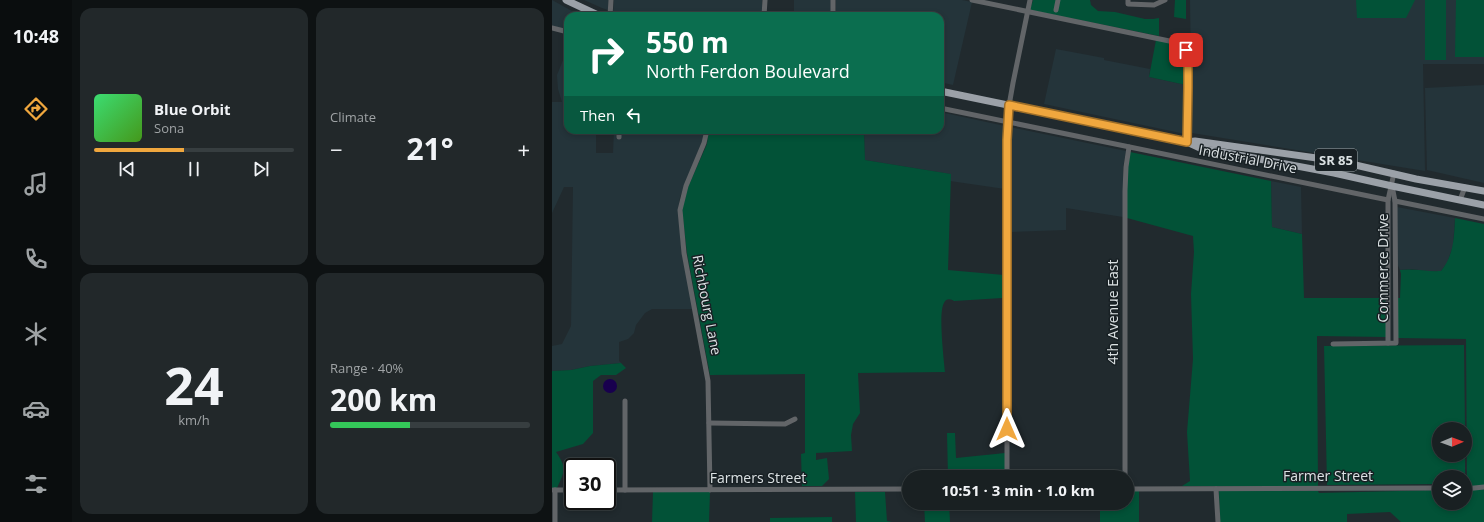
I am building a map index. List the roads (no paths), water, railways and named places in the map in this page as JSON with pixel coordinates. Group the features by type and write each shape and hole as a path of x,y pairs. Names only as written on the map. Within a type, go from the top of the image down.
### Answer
{"main road":[{"path":"566,0 592,12"},
{"name":"SR 85","path":"944,92 1187,142 1200,148 1334,173 1484,205"},
{"name":"SR 85","path":"1187,142 1195,141 1338,161 1394,174 1484,191"}],"street":[{"path":"610,12 612,0"},
{"path":"764,12 765,0"},
{"path":"833,0 833,12"},
{"path":"972,0 1180,43 1183,45 1188,54 1187,142"},
{"path":"1007,470 1008,122 1009,105 1030,0"},
{"path":"1056,10 1058,0"},
{"path":"1128,0 1128,4 1154,5 1165,0"},
{"path":"552,28 564,31"},
{"name":"Industrial Drive","path":"944,109 1388,200"},
{"name":"Richbourg Lane","path":"705,134 704,143 686,186 680,210 684,253 707,370 710,490"},
{"name":"4th Avenue East","path":"1125,470 1125,192 1126,166 1129,147"},
{"path":"1334,173 1338,161"},
{"name":"Commerce Drive","path":"1388,344 1388,200 1394,174"},
{"name":"Commerce Drive","path":"1333,344 1396,343 1395,201 1392,186"},
{"path":"1460,200 1465,187"},
{"path":"1395,201 1484,219"},
{"path":"1388,231 1395,231"},
{"path":"1388,289 1395,289"},
{"path":"624,490 625,401"},
{"path":"709,423 785,424 795,419"},
{"path":"1472,488 1484,487"},
{"name":"Farmer Street","path":"1216,489 1432,488"},
{"path":"1134,489 1216,489 1218,522"},
{"path":"555,522 553,490 564,490"},
{"name":"Farmers Street","path":"616,490 902,490"}]}
